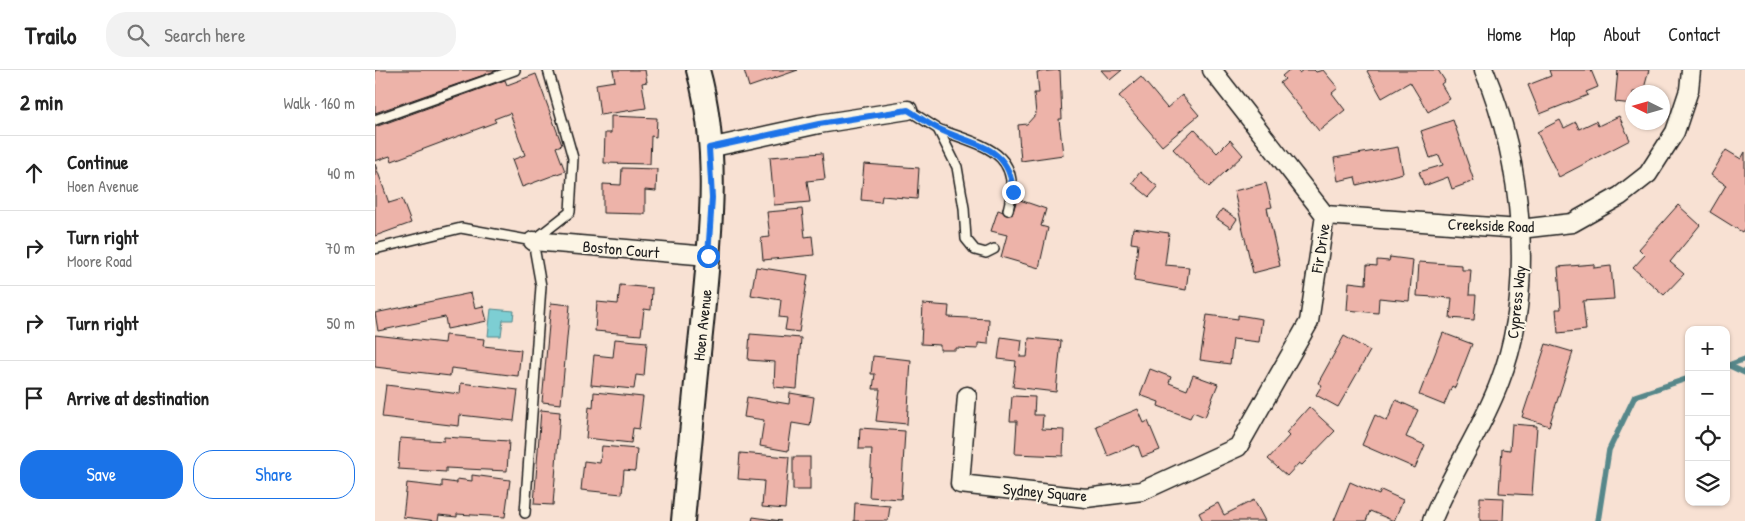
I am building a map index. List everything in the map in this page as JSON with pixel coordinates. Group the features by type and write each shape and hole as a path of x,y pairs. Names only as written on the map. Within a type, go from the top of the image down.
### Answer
{"street":[{"name":"Hoen Avenue","path":"683,521 712,198 703,90 698,70"},
{"name":"Fir Drive","path":"1212,70 1325,215 1309,322 1239,447"},
{"name":"Cypress Way","path":"1432,521 1491,402 1512,341 1520,293 1520,229 1509,149 1497,106 1484,70"},
{"name":"Creekside Road","path":"1325,215 1520,229 1572,223 1620,196 1648,174 1675,132 1689,90 1691,70"},
{"path":"709,148 819,124 908,110"},
{"name":"Boston Court","path":"533,241 708,256"},
{"name":"Sydney Square","path":"967,396 960,484 1086,498 1142,491 1239,447"}],"lane":[{"path":"375,120 515,70"},
{"path":"375,249 461,228 533,241 570,212 573,158 548,70"},
{"path":"908,110 938,129 989,149 1004,161 1012,174 1013,192 1008,210"},
{"path":"938,129 957,167 965,208 966,239 975,250 986,253 994,249"},
{"path":"525,513 541,286 533,241"}],"water":[{"path":"491,309 514,311 513,320 503,320 501,336 488,336"}],"building":[{"path":"375,70 498,70 375,113"},
{"path":"613,70 645,70 647,82 642,83 646,108 600,115 596,84 615,81"},
{"path":"744,70 798,70 749,87"},
{"path":"1060,70 1062,119 1059,119 1063,155 1021,161 1018,125 1027,124 1036,114 1034,93 1039,93 1037,72"},
{"path":"1101,70 1122,70 1110,80"},
{"path":"1289,70 1297,70 1299,73 1303,70 1314,70 1316,72 1323,70 1338,88 1332,93 1345,110 1319,131 1280,83 1285,79 1282,76"},
{"path":"1438,70 1445,81 1441,84 1450,99 1428,112 1410,82 1382,98 1367,71"},
{"path":"1549,70 1591,70 1598,87 1586,92 1588,95 1540,114 1528,85 1551,76"},
{"path":"1618,70 1649,70 1645,85 1625,85 1625,103 1615,102"},
{"path":"536,74 562,145 556,147 565,171 522,187 512,160 525,155 510,113 494,119 496,122 392,161 390,156 375,161 375,127 505,80 507,85"},
{"path":"1141,77 1167,108 1182,95 1199,115 1162,146 1119,96"},
{"path":"611,116 657,118 656,137 651,136 650,164 604,163 605,133 611,133"},
{"path":"1619,116 1630,140 1559,177 1537,132 1560,120 1564,128 1576,122 1579,129 1596,121 1598,126"},
{"path":"1453,120 1474,181 1452,189 1448,177 1424,186 1419,172 1443,165 1439,155 1430,158 1421,131"},
{"path":"1194,129 1217,153 1230,140 1243,155 1209,187 1173,149"},
{"path":"1398,147 1403,173 1357,185 1355,177 1338,181 1334,158"},
{"path":"1726,150 1741,159 1745,152 1745,227 1742,232 1710,212 1726,185 1711,175"},
{"path":"822,153 825,179 807,181 810,202 774,205 770,157"},
{"path":"375,164 389,203 402,199 411,223 375,236"},
{"path":"864,164 919,168 917,199 882,196 881,202 861,200"},
{"path":"622,168 657,169 656,191 645,190 645,214 603,213 603,184 621,185"},
{"path":"1140,172 1158,187 1149,197 1132,183"},
{"path":"1266,183 1272,207 1267,208 1280,266 1253,273 1234,191"},
{"path":"1017,199 1046,209 1041,226 1048,228 1039,268 1001,257 1007,235 991,231 998,210 1012,215"},
{"path":"1678,205 1700,225 1670,262 1684,274 1664,295 1633,268 1645,255 1639,249"},
{"path":"802,209 805,237 812,236 814,255 763,260 761,238 770,237 767,212"},
{"path":"1222,209 1237,219 1231,228 1216,218"},
{"path":"1133,228 1169,233 1165,265 1189,267 1186,290 1134,281 1138,244 1131,243"},
{"path":"1390,257 1413,260 1409,301 1379,298 1378,313 1347,310 1349,282 1366,284 1367,265 1377,266 1377,260 1389,261"},
{"path":"1419,262 1462,265 1462,270 1471,270 1469,295 1476,295 1474,320 1450,318 1452,298 1417,296"},
{"path":"1594,264 1594,268 1611,266 1614,299 1583,301 1586,330 1558,333 1556,309 1561,309 1558,267"},
{"path":"756,267 808,275 799,332 785,330 787,318 779,317 781,300 751,295"},
{"path":"620,285 652,288 651,310 644,309 641,335 595,331 597,302 618,304"},
{"path":"471,293 475,308 483,306 487,321 447,329 445,317 378,331 375,313"},
{"path":"551,303 570,305 561,404 542,402"},
{"path":"923,304 949,306 948,317 989,319 988,344 978,343 978,349 956,348 956,350 940,350 940,345 921,344"},
{"path":"1207,315 1238,319 1238,315 1262,319 1259,342 1233,339 1230,364 1200,360"},
{"path":"1443,333 1472,344 1455,388 1452,386 1444,405 1419,395"},
{"path":"750,334 801,338 797,389 774,387 775,362 748,360"},
{"path":"375,335 444,343 445,335 484,339 483,346 521,350 518,376 451,368 450,376 375,367"},
{"path":"1344,336 1370,351 1338,407 1316,395 1322,385 1318,383"},
{"path":"1001,337 1022,340 1020,357 1027,357 1029,338 1061,341 1056,392 1013,387 1016,361 998,359"},
{"path":"615,339 647,342 644,376 636,375 634,389 591,385 594,355 613,357"},
{"path":"1546,344 1573,352 1549,426 1522,417"},
{"path":"873,356 911,360 907,424 876,421 880,389 873,389 875,374 871,374"},
{"path":"1150,369 1171,377 1169,383 1187,390 1193,375 1218,384 1205,417 1193,412 1190,418 1158,406 1159,402 1140,395"},
{"path":"461,383 518,390 514,421 460,415 459,426 382,417 386,385 460,394"},
{"path":"594,392 643,397 639,429 633,428 631,443 586,438 589,407 593,408"},
{"path":"790,393 814,397 810,426 792,423 788,451 760,446 764,420 744,417 747,397 789,404"},
{"path":"1012,396 1035,397 1034,415 1043,415 1042,429 1064,430 1063,456 1015,454 1017,421 1010,421"},
{"path":"1396,400 1418,410 1406,437 1425,445 1415,468 1362,445 1375,415 1387,421"},
{"path":"1309,407 1335,431 1302,465 1299,463 1287,476 1268,459 1289,436 1286,433"},
{"path":"1138,409 1144,423 1148,421 1160,450 1142,457 1138,446 1136,447 1135,445 1108,456 1096,426"},
{"path":"541,410 560,412 553,505 534,504"},
{"path":"1512,424 1537,426 1532,495 1499,493 1502,449 1510,450"},
{"path":"860,428 905,431 901,499 869,497 872,449 859,449"},
{"path":"444,437 509,441 507,471 446,468 446,472 398,469 400,438 444,441"},
{"path":"602,446 637,449 635,471 624,470 622,494 581,490 584,461 600,463"},
{"path":"740,453 789,457 785,509 762,507 764,481 738,479"},
{"path":"793,457 810,457 810,490 793,490"},
{"path":"472,475 510,480 505,517 457,514 457,517 439,515 438,521 403,517 407,483 442,487 442,481 457,483 457,479 472,481"},
{"path":"1350,482 1379,495 1381,490 1403,500 1394,521 1370,511 1366,521 1334,521"},
{"path":"1480,497 1504,498 1503,521 1480,521"},
{"path":"1254,500 1265,521 1203,521 1199,513 1218,503 1224,515"},
{"path":"855,503 890,506 888,521 854,521"},
{"path":"753,517 781,521 752,521"}],"waterway":[{"path":"1730,365 1745,359"},
{"path":"1730,366 1745,373"},
{"path":"1598,521 1609,450 1635,396 1685,379"}],"route":[{"path":"708,256 712,198 709,148 819,124 908,110 938,129 989,149 1004,161 1012,174 1013,192"}]}
